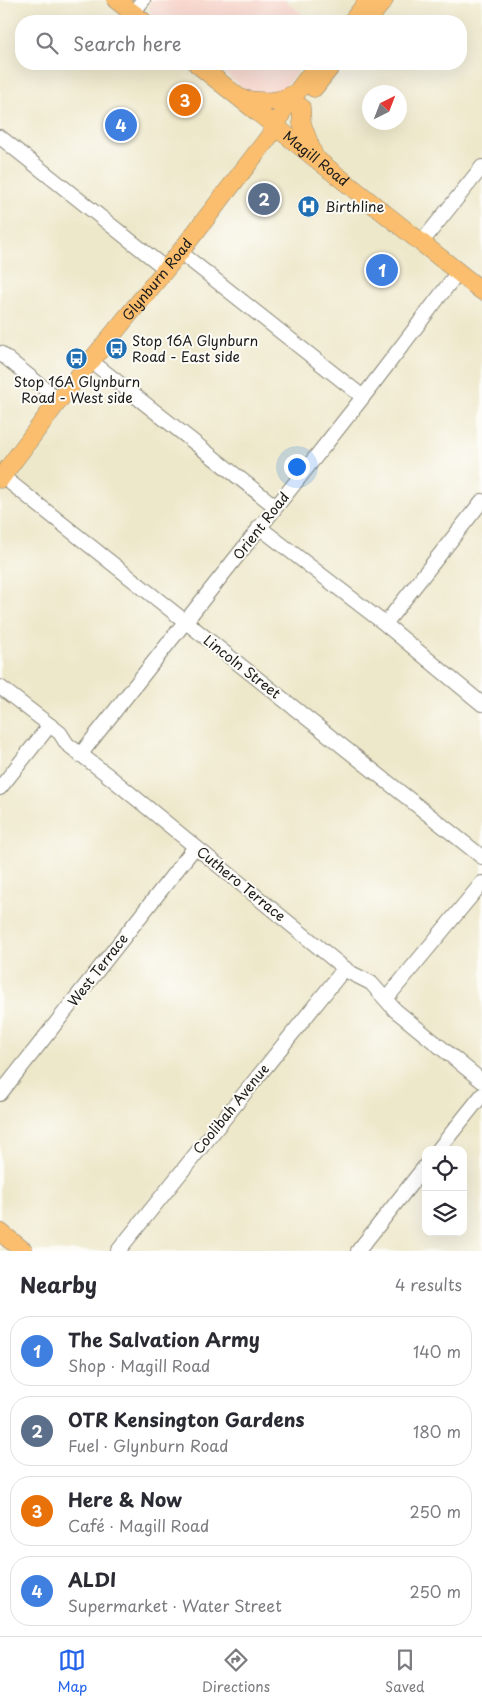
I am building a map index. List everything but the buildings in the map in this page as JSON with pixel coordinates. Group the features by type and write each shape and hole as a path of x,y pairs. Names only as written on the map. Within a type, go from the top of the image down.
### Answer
{"main road":[{"path":"116,0 140,12"},
{"path":"357,15 369,0"},
{"path":"372,15 384,0"},
{"name":"Magill Road","path":"205,70 482,291"},
{"name":"Glynburn Road","path":"298,100 315,70"},
{"name":"Glynburn Road","path":"1,478 59,400 180,252 276,127 282,112 298,100 327,70"},
{"path":"242,99 265,102 298,100 302,124 314,157"},
{"path":"0,1232 24,1251"}],"street":[{"path":"0,137 166,269"},
{"path":"422,243 482,167"},
{"path":"180,252 363,397"},
{"name":"Orient Road","path":"80,755 363,397 458,272"},
{"path":"0,353 59,400"},
{"path":"91,361 276,507"},
{"name":"Lincoln Street","path":"1,478 482,857"},
{"path":"385,624 482,501"},
{"path":"259,527 385,624 482,704"},
{"name":"Cuthero Terrace","path":"0,687 60,733 80,755 344,968 366,980 395,1010 482,1081"},
{"path":"0,788 50,725"},
{"name":"West Terrace","path":"0,1094 195,846"},
{"path":"386,999 477,902 482,883"},
{"name":"Coolibah Avenue","path":"118,1251 344,968"},
{"path":"441,1146 482,1095"},
{"path":"358,1251 422,1171"}],"shaded area":[{"path":"150,0 284,0 303,15 151,15"},
{"path":"220,70 298,70 280,93 253,96"}],"place":[{"name":"Here & Now","path":"185,100"},
{"name":"ALDI","path":"121,125"},
{"name":"OTR Kensington Gardens","path":"264,199"},
{"name":"Birthline","path":"309,207"},
{"name":"The Salvation Army","path":"382,270"},
{"name":"Stop 16A Glynburn Road - East side","path":"116,349"},
{"name":"Stop 16A Glynburn Road - West side","path":"77,359"}]}
